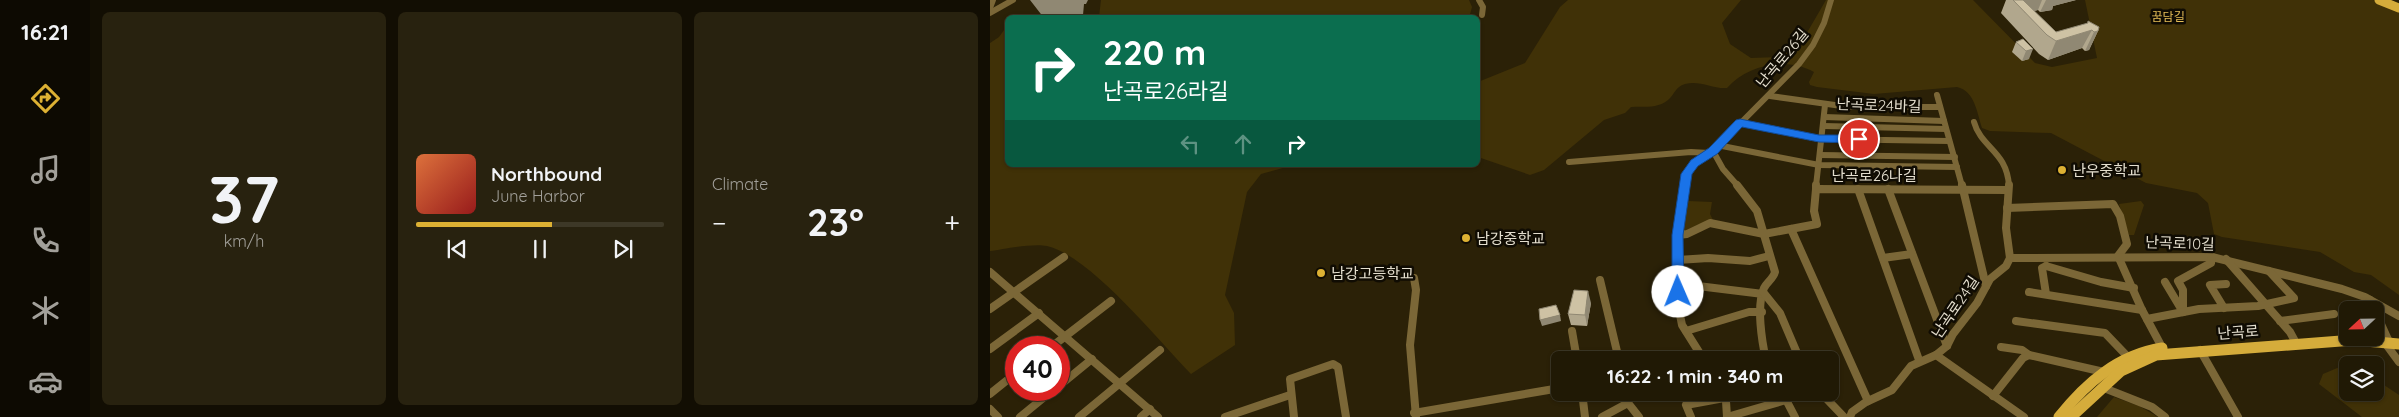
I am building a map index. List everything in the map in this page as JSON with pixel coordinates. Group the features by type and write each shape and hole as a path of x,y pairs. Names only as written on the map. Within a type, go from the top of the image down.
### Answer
{"main road":[{"path":"2379,0 2399,8"},
{"path":"2388,0 2399,4"},
{"name":"난곡로","path":"2059,417 2069,404 2120,360 2153,349 2164,351 2200,350 2339,336"},
{"name":"난곡로","path":"2070,417 2121,372 2164,351 2295,341 2389,341"}],"street":[{"path":"990,8 993,0"},
{"path":"990,13 1013,0"},
{"path":"1479,0 1483,8 1482,15"},
{"name":"난곡로26길","path":"1698,351 1686,332 1680,315 1678,235 1686,174 1694,163 1713,150 1770,96 1796,68 1822,32 1831,0"},
{"name":"난곡로24바길","path":"1937,95 1964,190 1986,286"},
{"path":"1770,96 1849,107 1940,107"},
{"path":"1824,117 1825,105"},
{"name":"난곡로24바길","path":"1944,121 1824,117 1824,126 1946,129"},
{"path":"1974,122 1976,130 2005,164 2008,176 2006,228 2010,258"},
{"path":"1740,123 1823,139 1949,140"},
{"path":"1816,189 1824,126"},
{"path":"1713,150 1722,169 1752,202 1770,256 1774,278 1763,293 1762,312 1765,351"},
{"path":"1569,162 1713,150 1819,165 1957,167"},
{"path":"1820,155 1954,157"},
{"name":"난곡로26나길","path":"1678,235 1687,234 1710,224 1732,226 1764,234 1817,224 1814,211 1816,189 1964,190"},
{"path":"1858,189 1919,360"},
{"path":"1888,189 1943,340 1947,346"},
{"path":"1964,190 2008,190"},
{"path":"2007,208 2113,204 2120,216 2127,244 2118,256 2134,288 2142,310 2164,351"},
{"path":"1791,229 1868,401"},
{"path":"1883,258 1912,254"},
{"path":"1678,260 1718,258 1742,263 1754,262 1770,256"},
{"name":"난곡로10길","path":"2010,258 2118,256 2212,257 2226,259 2342,289 2370,300 2399,316"},
{"path":"990,309 1064,257"},
{"path":"2045,257 2046,266"},
{"path":"2183,312 2183,290 2178,281 2210,263 2212,257"},
{"name":"난곡로24길","path":"1850,417 1852,412 1868,401 1892,390 1911,366 1919,360 1936,355 1947,346 1953,334 1977,303 1990,279 2006,266 2010,258"},
{"path":"2226,259 2295,341"},
{"path":"2046,266 2098,279 2114,286 2134,288"},
{"path":"2046,266 2042,268 2046,294"},
{"path":"2147,319 2183,312 2265,305 2294,298 2269,270"},
{"path":"992,277 1015,292 1064,336 1111,301"},
{"path":"1414,278 1416,290 1410,345 1415,415 1551,390"},
{"path":"1600,280 1617,351"},
{"path":"2165,282 2183,312"},
{"path":"2224,308 2210,285 2226,284"},
{"path":"1678,286 1698,286 1763,293 1771,296 1780,311 1798,351"},
{"path":"2029,292 2111,308 2142,310"},
{"path":"2370,300 2399,362"},
{"path":"1686,332 1749,312 1762,312"},
{"path":"990,349 1039,313"},
{"path":"2280,321 2334,314"},
{"path":"2016,321 2104,333 2128,357"},
{"path":"1572,331 1575,351"},
{"path":"1070,341 1158,417"},
{"path":"2001,347 2022,350 2029,355 2104,372"},
{"path":"1079,417 1160,350"},
{"path":"2200,350 2238,417"},
{"path":"1936,355 2024,417"},
{"path":"1993,396 2024,358 2029,355"},
{"path":"1070,377 1092,359"},
{"path":"1294,417 1290,395 1290,379 1333,364 1338,367 1346,417"},
{"path":"990,394 1005,382"},
{"path":"2104,388 2152,407 2165,417"},
{"path":"1224,417 1290,395"},
{"path":"1020,417 1040,401"},
{"path":"1583,401 1585,417"},
{"path":"1628,401 1628,404 1639,417"},
{"path":"1691,417 1686,405 1701,401"},
{"path":"1724,401 1727,417 1770,401"},
{"path":"1787,401 1795,417"},
{"path":"1829,401 1844,417"},
{"path":"1602,417 1628,404"},
{"path":"990,409 998,417"},
{"path":"1141,417 1150,409"}],"green space":[{"path":"1101,0 1469,0 1472,7 1470,15 1099,15"},
{"name":"꿈담길","path":"1568,0 1741,0 1722,23 1730,44 1751,58 1779,57 1801,43 1826,0 1973,0 2035,63 2052,67 2097,58 2085,0 2373,0 2399,10 2399,295 2371,275 2354,272 2320,252 2222,237 2214,234 2208,203 2197,193 2146,183 2051,133 1990,131 1982,128 1972,98 1963,89 1957,87 1874,94 1817,87 1810,85 1809,82 1814,72 1803,67 1780,64 1768,65 1746,73 1727,88 1690,83 1682,85 1664,103 1631,107 1625,113 1604,120 1544,170 1530,175 1480,158 1480,81 1525,63 1560,7"},
{"path":"1005,29 1005,167 1287,167 1261,174 1247,192 1225,295 1234,313 1235,345 1191,374 1123,301 1083,265 1064,253 1041,245 990,251 990,43 999,37"},
{"path":"2141,201 2144,205 2134,235 2129,235 2119,204"},
{"path":"1685,202 1712,202 1710,214 1713,220 1683,232"},
{"path":"2339,367 2339,399 2319,384 2323,374"},
{"path":"2384,385 2399,395 2399,417 2362,417 2341,401 2384,401"},
{"path":"2114,397 2139,406 2158,417 2097,417"}],"building":[{"path":"2013,0 2023,0 2056,32 2088,23 2088,21 2099,27 2098,31 2094,32 2092,30 2056,41 2047,35"},
{"path":"2023,39 2033,49 2026,51 2016,42"},
{"path":"1574,290 1588,291 1585,315 1568,314"},
{"path":"1556,305 1560,315 1540,320 1539,309"}],"place":[{"name":"난우중학교","path":"2062,170"},
{"name":"남강중학교","path":"1466,238"},
{"name":"남강고등학교","path":"1321,273"}],"route":[{"path":"1678,292 1678,235 1686,174 1694,163 1713,151 1740,123 1819,139 1859,139"}]}
